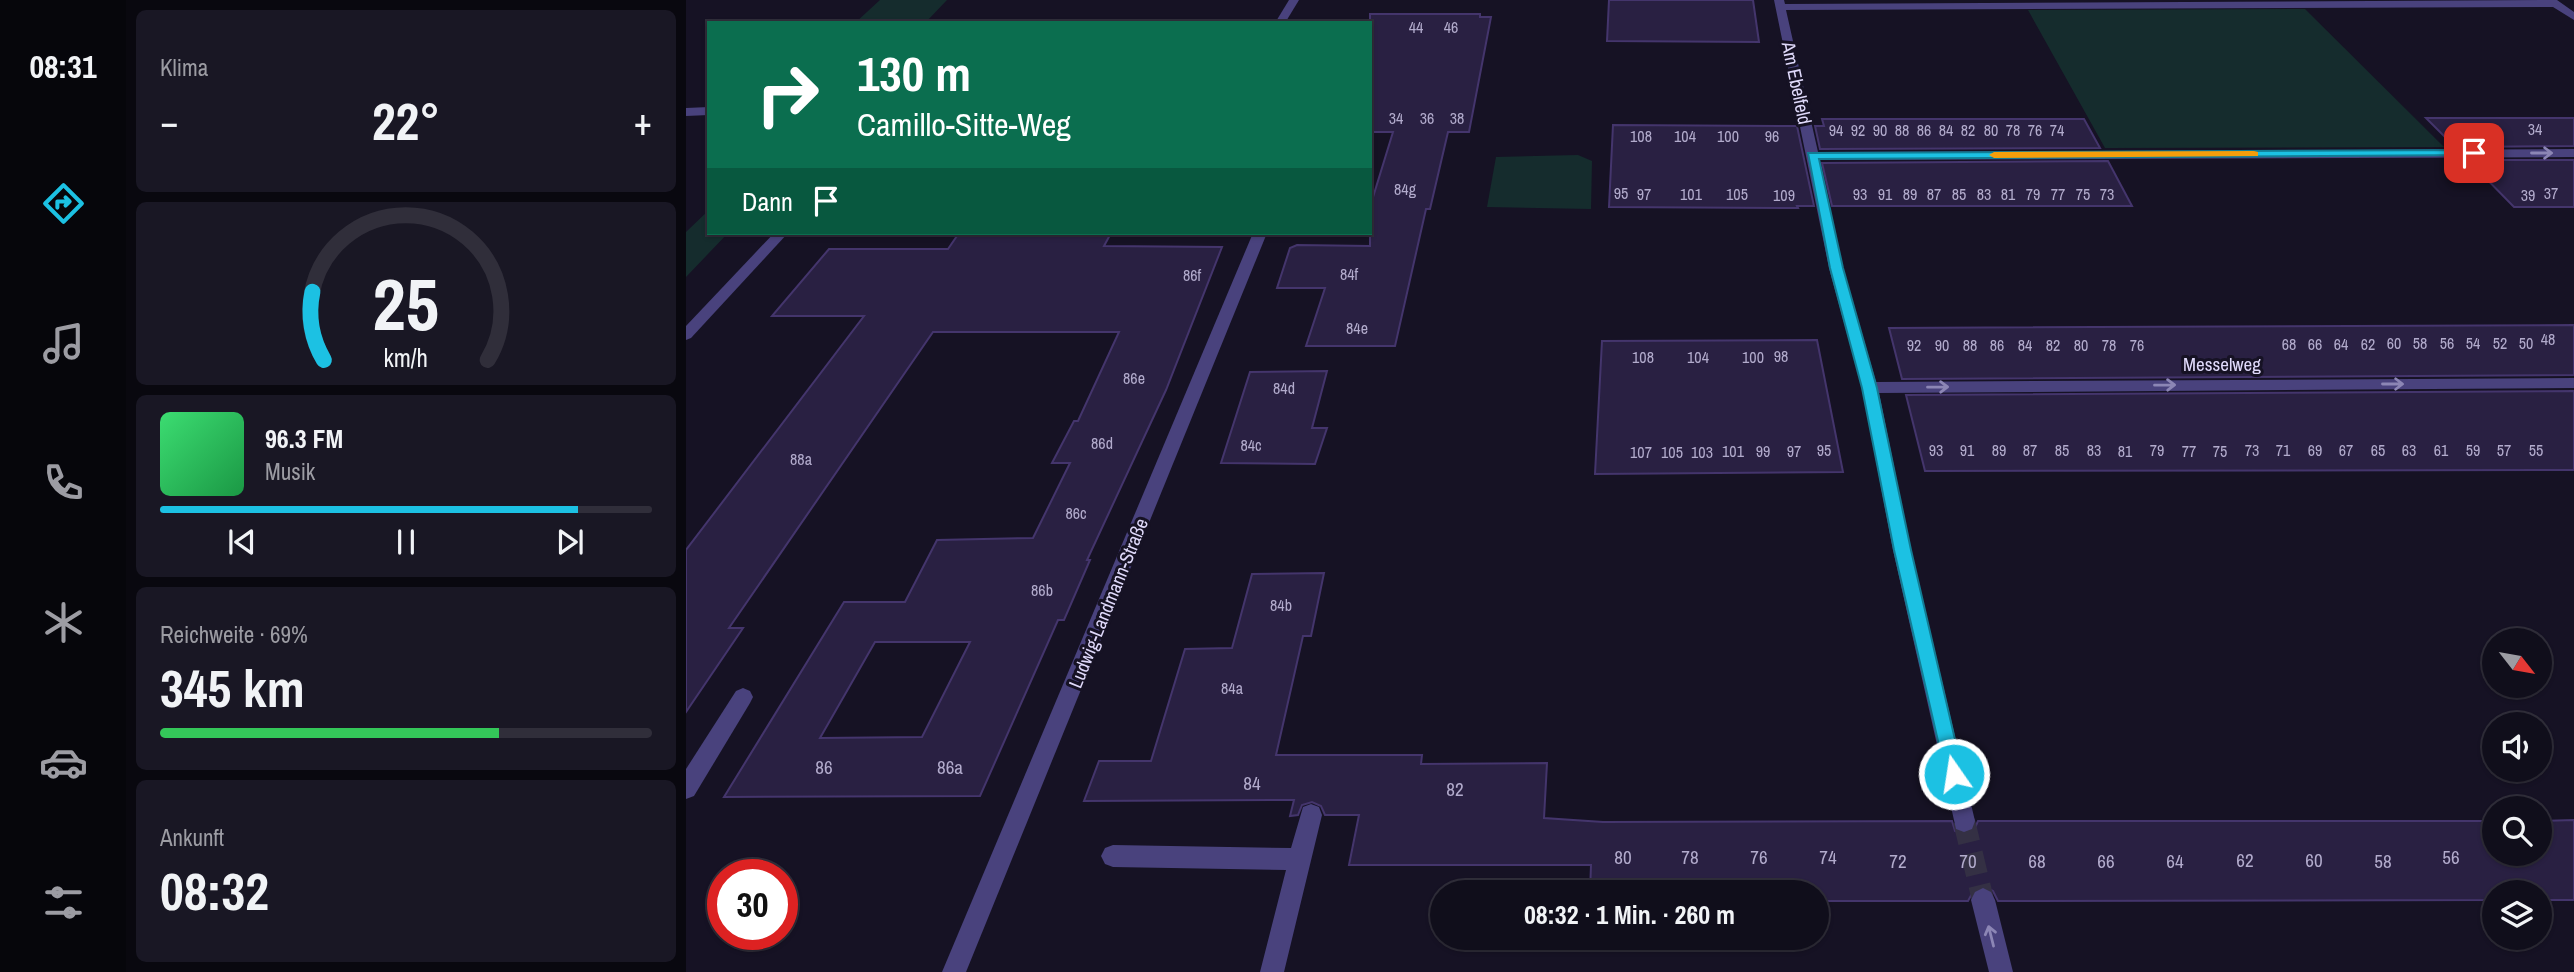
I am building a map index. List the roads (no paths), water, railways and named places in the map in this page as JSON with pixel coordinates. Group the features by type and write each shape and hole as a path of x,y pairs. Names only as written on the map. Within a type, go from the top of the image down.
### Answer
{"street":[{"path":"1281,21 1294,0"},
{"path":"1780,4 2553,2 2574,17"},
{"name":"Am Ebelfeld","path":"1780,4 1836,268 1870,388 1902,550 1964,821"},
{"path":"686,112 707,111"},
{"path":"1812,156 2574,153"},
{"path":"686,335 779,235"},
{"name":"Ludwig-Landmann-Straße","path":"954,972 1259,235"},
{"name":"Messelweg","path":"1870,388 2574,383"},
{"path":"686,789 743,697"},
{"path":"1272,972 1311,815"},
{"path":"1113,856 1300,859"},
{"path":"1983,900 2001,972"}],"tunnel":[{"path":"1964,821 1983,900"}]}
